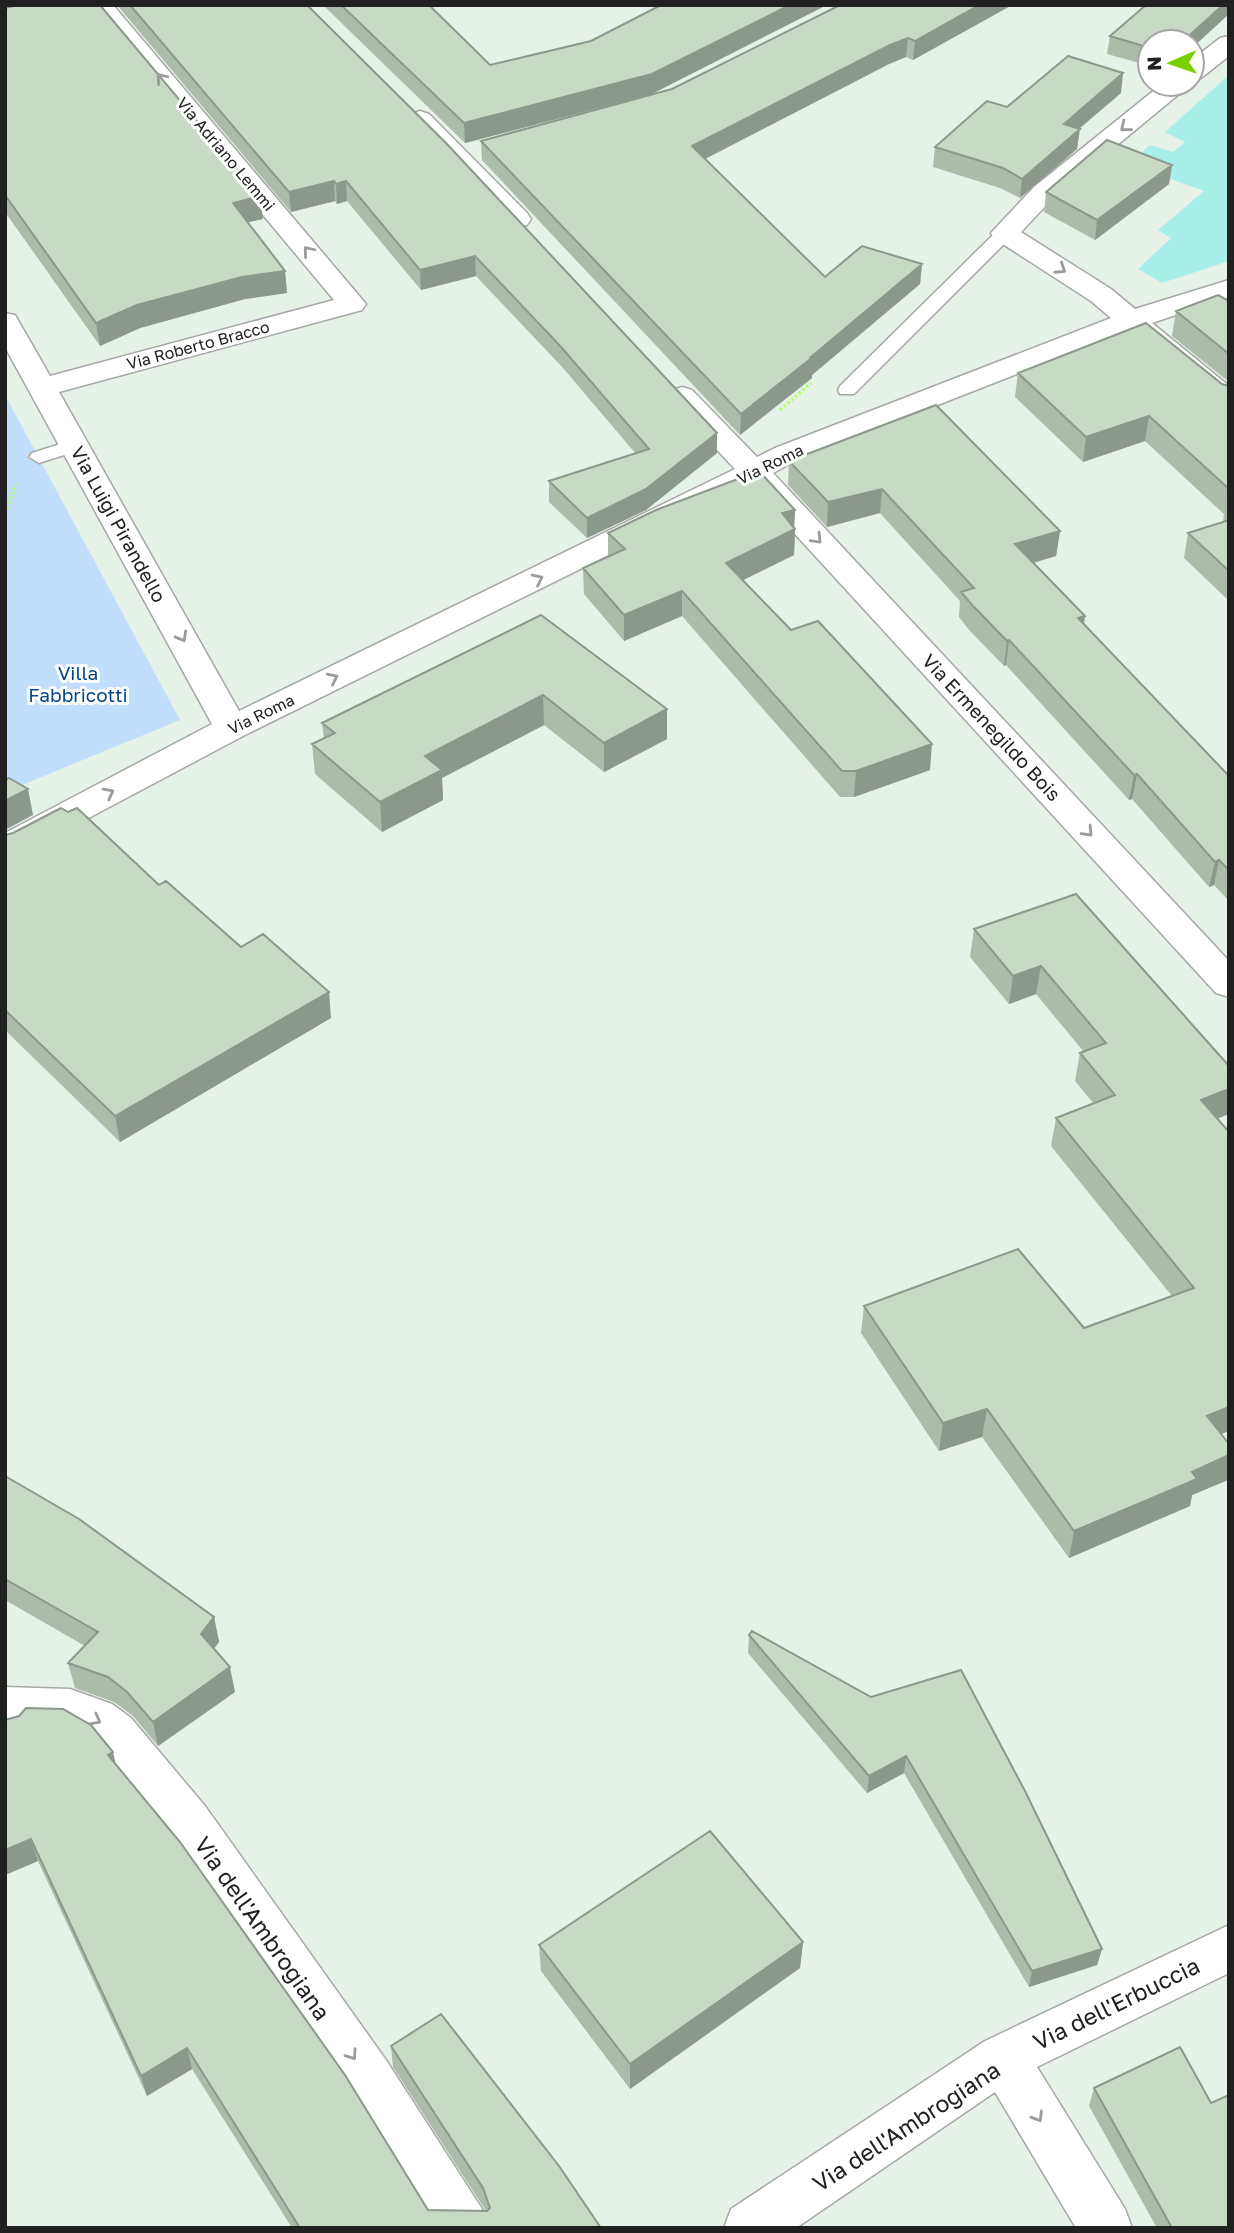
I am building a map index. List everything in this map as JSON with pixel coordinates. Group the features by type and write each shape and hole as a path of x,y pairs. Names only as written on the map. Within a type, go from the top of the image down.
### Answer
{"street":[{"name":"Via Adriano Lemmi","path":"100,5 352,303"},
{"path":"1206,62 1229,43"},
{"path":"1161,98 1043,193 1004,233 1101,295 1229,401"},
{"path":"401,100 459,156 533,236"},
{"path":"459,156 489,148"},
{"name":"Via Roma","path":"5,848 231,728 786,454 1131,320 1229,288"},
{"name":"Via Roberto Bracco","path":"43,387 352,303"},
{"name":"Via Luigi Pirandello","path":"5,321 231,728"},
{"name":"Via Ermenegildo Bois","path":"663,376 1229,984"},
{"name":"Via dell'Ambrogiana","path":"5,1707 70,1709 96,1718 115,1732 188,1821 368,2077 463,2228"},
{"name":"Via dell'Erbuccia","path":"1003,2058 1229,1948"},
{"name":"Via dell'Ambrogiana","path":"750,2228 1003,2058 1105,2228"}],"lane":[{"path":"847,390 1004,233"},
{"path":"39,457 76,445"}],"path":[{"path":"774,416 815,379 847,390"}],"shaded area":[{"path":"1229,75 1229,261 1162,283 1138,269 1171,238 1158,230 1204,191 1129,164 1150,145 1173,152 1185,142 1165,132"}],"green space":[{"name":"Villa Fabbricotti","path":"5,395 180,720 5,792"}],"building":[{"path":"19,5 100,5 260,196 233,203 285,271 242,277 137,305 96,323 5,195 5,8"},
{"path":"130,5 307,5 447,144 717,433 646,489 587,518 549,481 649,449 562,348 475,256 420,270 346,181 336,184 334,181 289,192"},
{"path":"341,5 429,5 490,65 591,41 661,5 790,5 652,74 464,123"},
{"path":"840,5 979,5 915,41 908,38 890,45 692,146 825,277 862,246 922,264 741,414 481,141 672,89"},
{"path":"1146,5 1223,5 1198,28 1136,28 1136,44 1110,36"},
{"path":"1068,56 1123,73 1064,124 1080,129 1022,179 1003,168 935,147 987,101 1007,107"},
{"path":"1107,140 1172,165 1097,220 1046,192"},
{"path":"1218,295 1229,301 1229,354 1176,311"},
{"path":"1146,323 1222,384 1229,386 1229,489 1149,416 1086,437 1018,373"},
{"path":"936,405 1060,531 1015,544 1085,616 1078,618 1229,776 1229,870 1219,860 1215,862 1137,774 1134,775 1009,640 1007,641 973,606 961,592 974,588 882,489 828,502 789,461"},
{"path":"759,471 795,510 782,513 795,529 726,563 791,630 818,621 932,744 856,771 842,771 682,591 624,615 583,568 625,549 608,533 656,510"},
{"path":"1229,520 1229,571 1188,533"},
{"path":"541,615 667,709 604,743 543,695 425,756 442,770 380,802 312,744 335,733 322,723"},
{"path":"9,778 28,789 5,801 5,780"},
{"path":"61,808 68,812 77,808 159,885 166,881 241,947 263,934 329,992 115,1116 5,1010 5,835"},
{"path":"1076,894 1229,1066 1229,1089 1201,1100 1229,1132 1229,1407 1207,1416 1229,1444 1229,1455 1192,1472 1197,1479 1074,1531 987,1409 943,1423 864,1306 1018,1249 1084,1328 1194,1288 1056,1118 1115,1095 1080,1053 1106,1043 1041,966 1013,976 974,929"},
{"path":"5,1476 79,1519 214,1617 201,1634 230,1667 153,1722 127,1692 108,1677 68,1663 98,1632 5,1579"},
{"path":"752,1631 871,1697 961,1670 1025,1791 1102,1949 1032,1971 906,1756 869,1776 749,1635"},
{"path":"26,1708 63,1709 91,1725 113,1752 108,1755 180,1842 345,2075 428,2210 487,2211 490,2208 483,2188 391,2046 441,2014 559,2166 601,2228 300,2228 187,2048 141,2076 31,1839 5,1850 5,1720 19,1716"},
{"path":"710,1831 803,1942 630,2064 539,1945"},
{"path":"1180,2047 1211,2103 1229,2095 1229,2228 1172,2228 1094,2088"}]}
